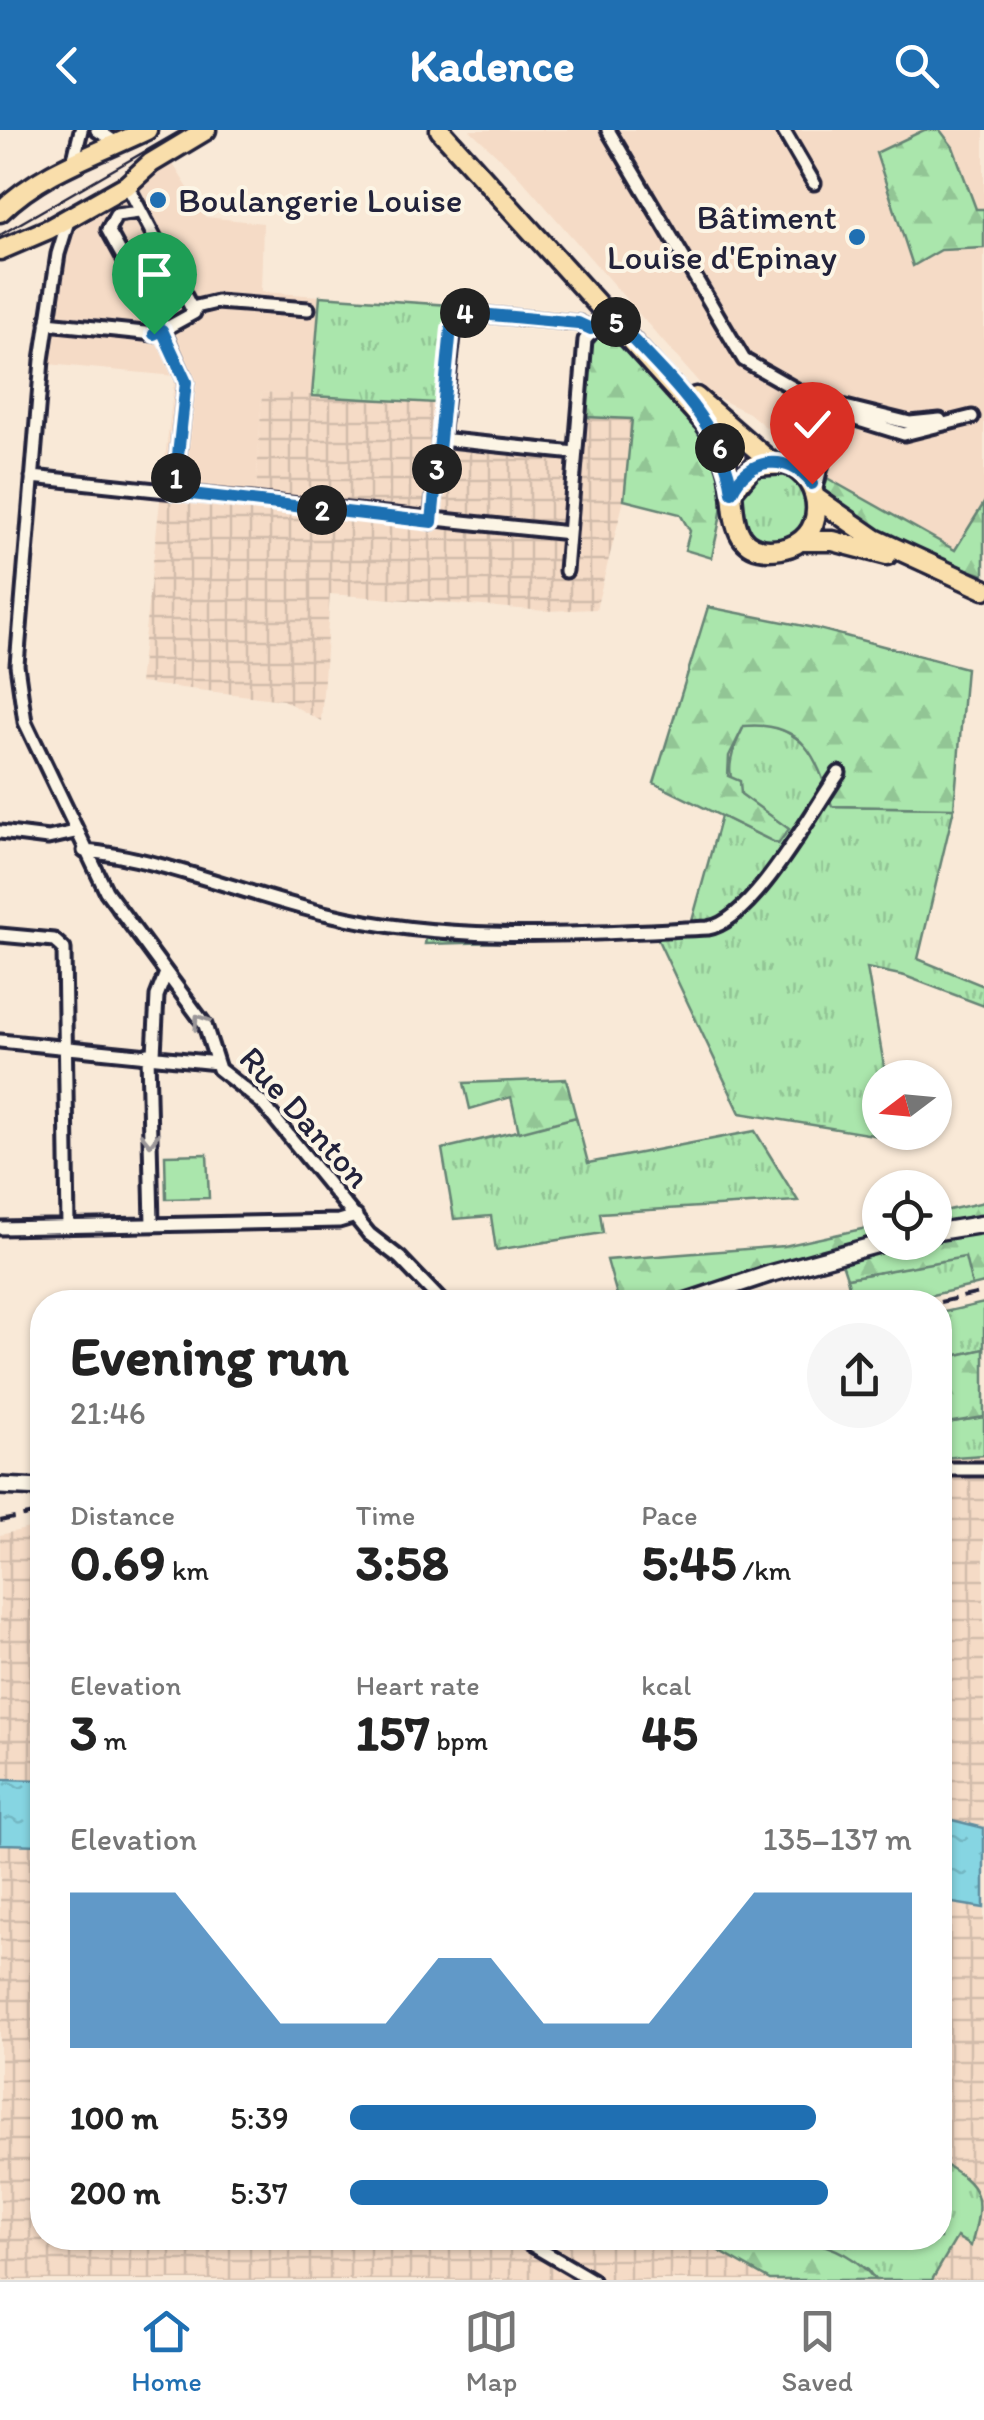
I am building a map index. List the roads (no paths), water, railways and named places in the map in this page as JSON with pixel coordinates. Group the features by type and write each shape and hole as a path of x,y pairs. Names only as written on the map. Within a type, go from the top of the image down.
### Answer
{"main road":[{"path":"38,234 13,228 4,208 73,163 147,130"},
{"path":"0,250 69,218 206,130"},
{"path":"440,130 705,423 727,464 732,519 748,541 774,549 800,541 847,543 954,577"},
{"path":"450,130 672,373 743,442 800,471 830,512 875,539 984,589"},
{"path":"119,141 138,156 133,180"},
{"path":"732,492 747,471 776,462"},
{"path":"800,541 813,524 816,495"}],"street":[{"path":"73,163 81,130"},
{"path":"97,130 119,141"},
{"path":"608,130 741,357 841,410 910,434 978,417"},
{"path":"783,130 814,182"},
{"path":"47,323 154,334 194,313 139,212 133,180"},
{"path":"139,212 116,215 108,230 186,382 174,492"},
{"name":"Rue Danton","path":"69,218 58,254 47,323 32,478 17,687 30,738 74,832 115,906 206,1025 217,1064 270,1112 356,1216 430,1290"},
{"path":"38,234 58,254"},
{"path":"192,308 216,302 308,309"},
{"path":"432,522 451,328 458,316 469,313 578,323 591,329"},
{"path":"566,570 585,340 608,313"},
{"path":"776,462 818,435 841,410"},
{"path":"816,495 823,459 841,410"},
{"path":"440,440 575,453"},
{"path":"32,478 569,534"},
{"path":"84,851 329,914 410,927 513,934 708,928 727,922 748,902 839,773"},
{"path":"0,832 48,838 74,832"},
{"path":"0,935 54,940 63,946 68,1226"},
{"path":"152,1224 151,1054 157,996 166,973"},
{"path":"0,1041 217,1064"},
{"path":"0,1228 339,1221 356,1216"},
{"path":"952,1229 984,1224"},
{"path":"721,1290 862,1249"},
{"path":"952,1470 984,1469"},
{"path":"0,1486 30,1487"},
{"path":"541,2250 592,2280"}],"water":[{"path":"0,1779 30,1780 30,1845 0,1844"},
{"path":"952,1820 984,1828 984,1908 952,1903"}],"tram line":[{"path":"0,235 182,130"}],"railway":[{"path":"952,1299 984,1292"},
{"path":"0,1521 30,1515"}],"place":[{"name":"Boulangerie Louise","path":"158,200"},
{"name":"Bâtiment Louise d'Epinay","path":"857,237"}]}
